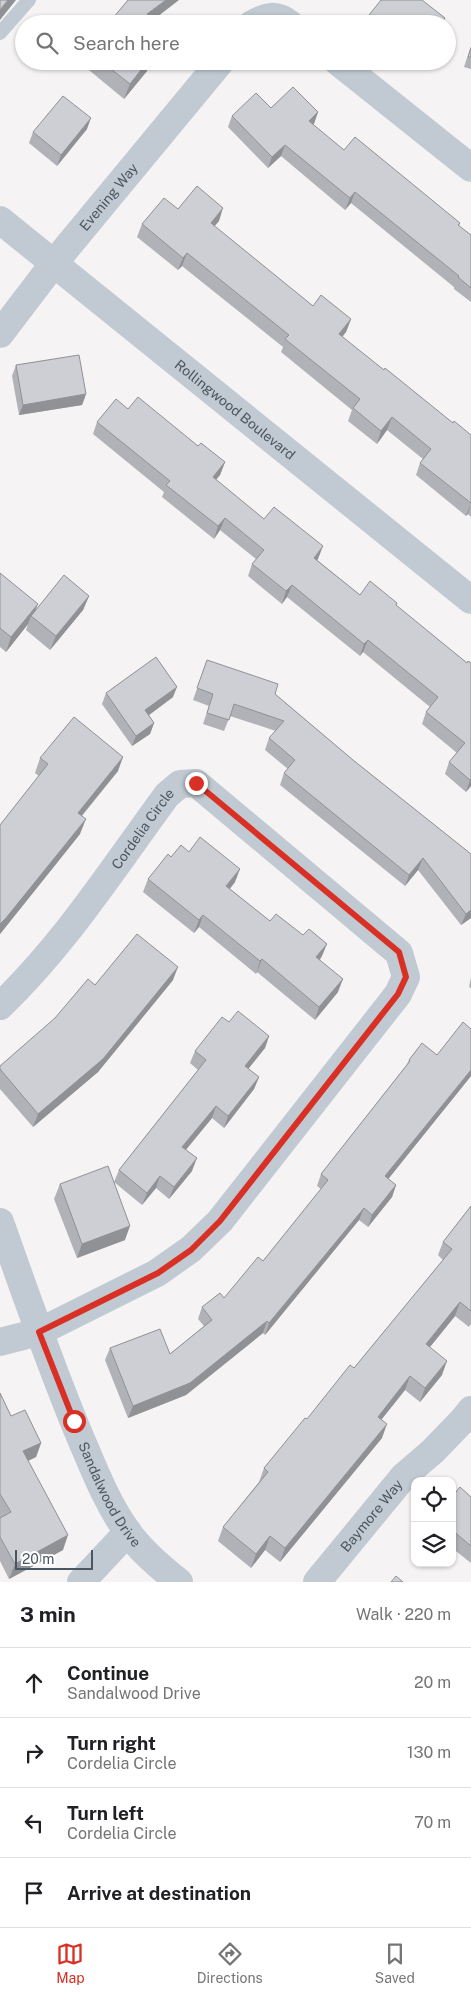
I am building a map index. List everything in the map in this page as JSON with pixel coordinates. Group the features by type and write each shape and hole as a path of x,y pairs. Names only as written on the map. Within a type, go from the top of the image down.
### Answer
{"street":[{"name":"Evening Way","path":"0,334 54,263 214,70"},
{"path":"348,70 471,168"},
{"name":"Rollingwood Boulevard","path":"0,220 471,600"},
{"name":"Cordelia Circle","path":"0,1006 29,979 57,945 167,795 180,784 196,783 399,952 406,977 398,994 220,1221 191,1250 158,1273 39,1332 0,1342"},
{"name":"Sandalwood Drive","path":"0,1222 39,1332 108,1502 128,1532 147,1555 178,1582"},
{"name":"Baymore Way","path":"317,1582 404,1476 433,1451 471,1410"},
{"path":"81,1582 128,1532"}],"lane":[{"path":"16,15 29,0"},
{"path":"0,33 15,16"}],"building":[{"path":"0,0 8,0 0,10"},
{"path":"128,0 166,0 147,14 148,15 116,15"},
{"path":"381,0 422,0 441,15 369,15"},
{"path":"112,70 141,70 130,84"},
{"path":"293,87 318,112 309,121 344,150 355,137 460,223 458,225 471,235 471,288 459,276 355,192 350,198 285,145 272,157 232,116 256,93 271,108"},
{"path":"63,96 91,118 61,155 33,132"},
{"path":"197,186 223,208 211,223 313,306 321,295 351,319 339,334 471,435 471,503 420,463 431,449 392,417 381,431 353,408 360,399 285,339 289,335 187,253 183,258 142,224 164,198 178,209"},
{"path":"79,355 86,394 23,405 16,365"},
{"path":"138,397 198,446 201,443 225,462 213,477 264,519 274,507 323,546 314,558 360,595 370,581 397,603 396,605 467,663 468,661 471,663 470,780 449,762 465,743 426,712 438,697 368,640 364,644 292,585 286,591 252,564 264,550 225,518 218,526 166,485 170,481 97,422 116,399 128,409"},
{"path":"0,573 38,604 11,637 0,628"},
{"path":"64,575 89,596 56,636 31,616"},
{"path":"156,657 177,687 145,710 154,723 136,736 106,693"},
{"path":"207,660 278,684 275,694 353,760 471,854 471,910 466,914 423,858 409,875 284,773 295,760 269,738 284,721 234,704 229,720 207,713 213,694 197,688"},
{"path":"74,717 123,757 78,813 86,819 0,924 0,825 48,764 40,758"},
{"path":"200,837 240,869 226,886 270,921 276,914 303,935 309,929 327,944 316,957 343,979 319,1007 262,959 260,961 203,915 199,920 148,879 168,854 171,857 181,845 189,852"},
{"path":"137,934 178,967 103,1059 38,1114 0,1069 0,1066 55,1018 88,979 95,985"},
{"path":"238,1011 269,1036 245,1066 259,1077 228,1116 216,1106 182,1147 197,1158 174,1187 160,1176 147,1193 119,1170 206,1060 195,1051 222,1017 229,1022"},
{"path":"463,1022 471,1029 471,1070 385,1176 396,1185 372,1215 364,1208 269,1323 267,1321 190,1383 133,1406 110,1348 160,1329 170,1354 212,1320 202,1307 220,1293 224,1298 258,1257 263,1261 328,1180 321,1174 422,1043 437,1055"},
{"path":"108,1166 130,1226 82,1244 60,1184"},
{"path":"471,1206 471,1311 460,1302 426,1344 447,1361 425,1388 410,1376 378,1417 387,1424 285,1548 270,1536 256,1554 223,1527 268,1472 264,1468 305,1418 307,1419 350,1365 354,1368 452,1249 443,1242"},
{"path":"0,1393 11,1416 25,1410 41,1443 23,1451 68,1535 15,1564 0,1537 0,1518 11,1512 0,1494"},
{"path":"460,1487 471,1497 471,1546 456,1533 456,1492"},
{"path":"396,1576 403,1582 391,1582"}],"route":[{"path":"74,1421 39,1332 158,1273 191,1250 220,1221 398,994 406,977 399,952 196,783"}]}
